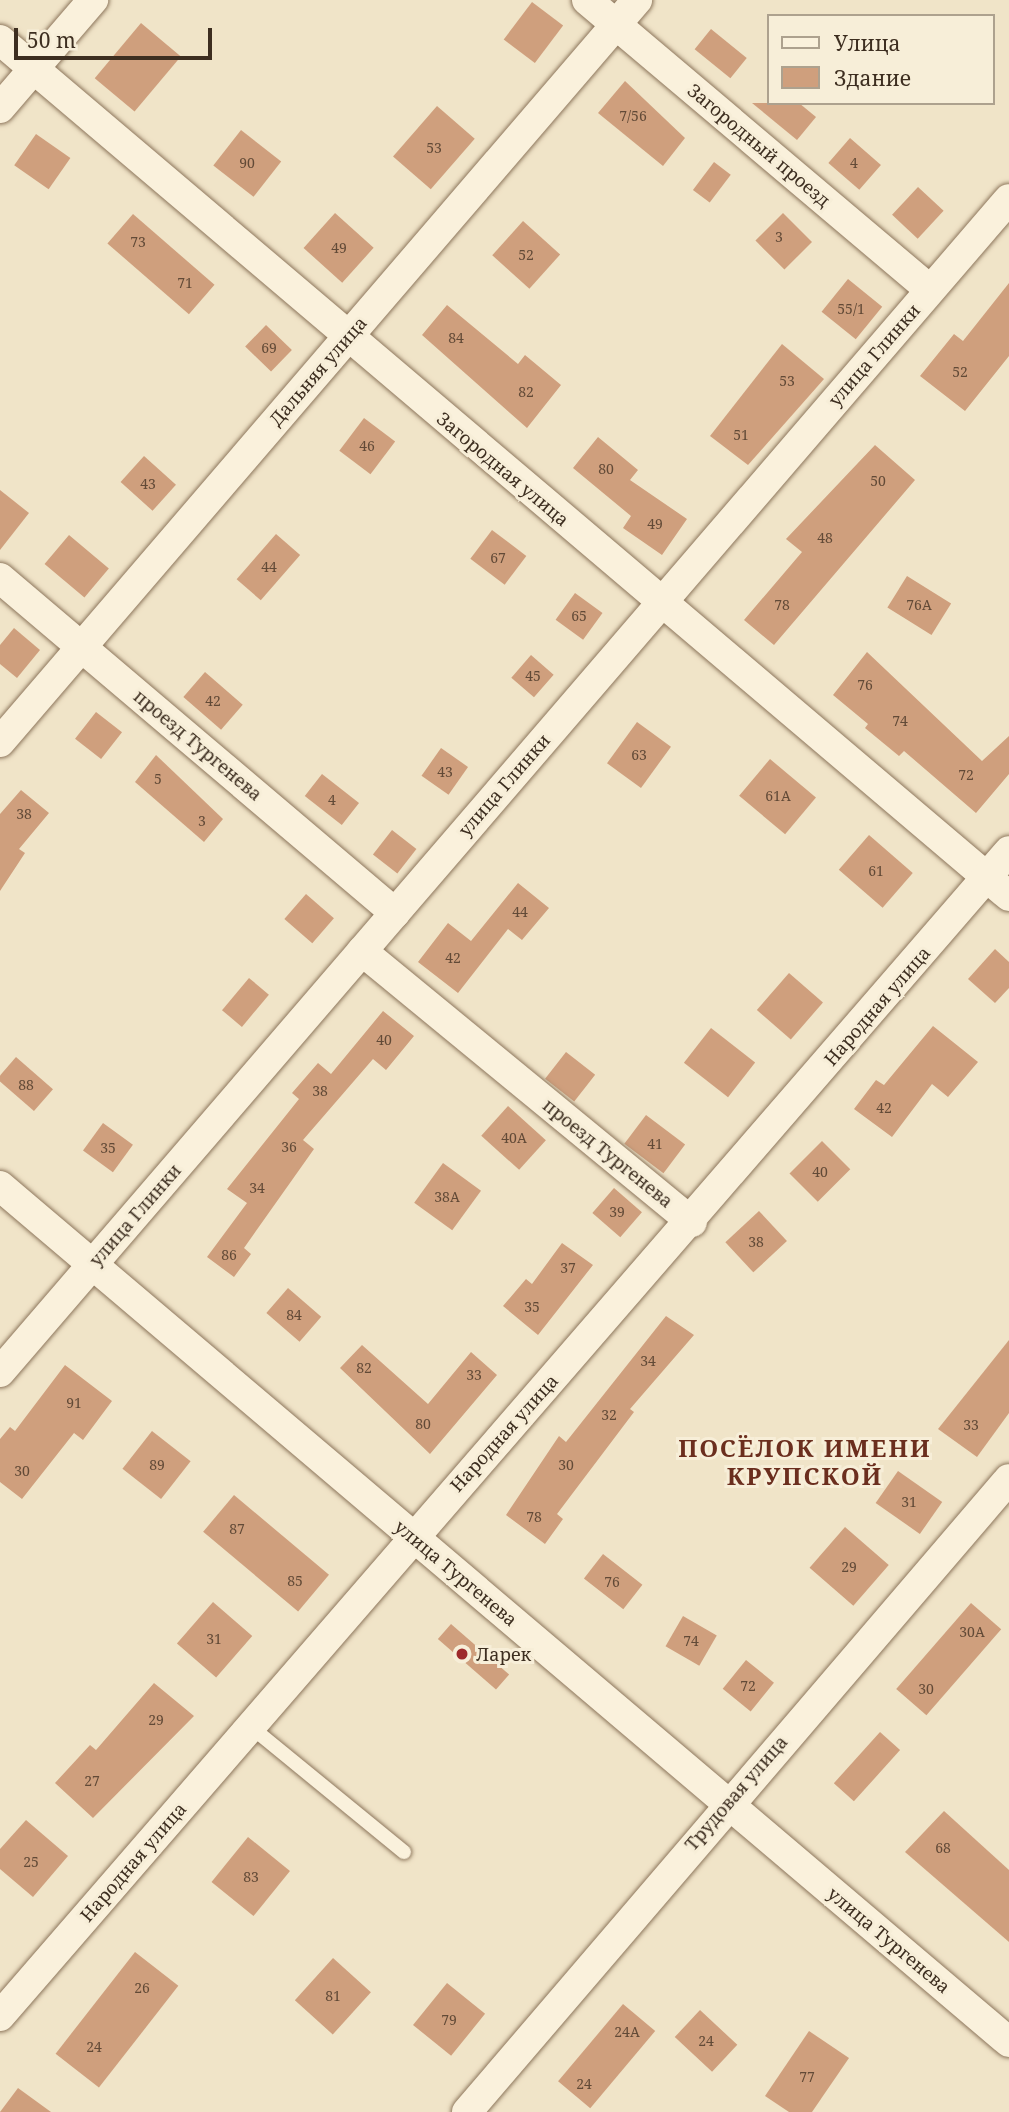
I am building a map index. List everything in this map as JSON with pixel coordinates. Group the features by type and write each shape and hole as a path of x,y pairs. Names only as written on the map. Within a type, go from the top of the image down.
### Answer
{"street":[{"path":"0,108 93,0"},
{"name":"Загородный проезд","path":"587,0 930,290"},
{"name":"Дальняя улица","path":"0,742 636,0"},
{"name":"Загородная улица","path":"0,40 346,338 998,886"},
{"name":"улица Глинки","path":"0,1372 1009,199"},
{"name":"проезд Тургенева","path":"0,578 395,912"},
{"name":"Народная улица","path":"0,2016 412,1536 692,1222 998,886 1009,852"},
{"name":"проезд Тургенева","path":"362,951 692,1222"},
{"name":"улица Тургенева","path":"0,1186 1009,2042"},
{"name":"Трудовая улица","path":"467,2112 727,1802 1009,1479"}],"lane":[{"path":"250,1726 404,1852"}],"building":[{"path":"532,2 563,25 535,63 504,40"},
{"path":"141,23 181,56 135,112 95,78"},
{"path":"711,29 747,58 730,78 695,49"},
{"path":"625,81 685,138 663,166 598,113"},
{"path":"752,103 801,105 816,117 797,140"},
{"path":"437,106 475,139 431,189 393,157"},
{"path":"241,130 281,161 253,197 213,165"},
{"path":"36,134 70,158 49,189 14,165"},
{"path":"850,138 881,165 859,190 828,163"},
{"path":"714,162 731,175 710,203 693,190"},
{"path":"918,187 944,211 918,239 892,215"},
{"path":"335,213 374,248 342,283 304,248"},
{"path":"783,213 812,242 784,270 755,241"},
{"path":"133,214 215,285 189,314 107,243"},
{"path":"523,221 560,254 529,289 492,255"},
{"path":"848,279 882,307 856,339 822,312"},
{"path":"1009,283 1009,356 965,411 920,376 954,334 963,341"},
{"path":"447,305 518,364 525,355 561,385 527,428 422,335"},
{"path":"266,325 292,350 271,372 245,347"},
{"path":"782,344 824,379 748,465 710,436"},
{"path":"364,418 395,441 370,474 339,451"},
{"path":"598,437 638,470 630,480 687,519 662,555 623,528 631,516 573,468"},
{"path":"875,445 915,480 774,645 744,620 802,552 786,539"},
{"path":"144,456 176,485 153,511 121,482"},
{"path":"0,490 29,513 0,550"},
{"path":"492,530 526,556 505,585 470,559"},
{"path":"276,534 300,555 261,600 237,579"},
{"path":"69,535 109,568 84,598 45,564"},
{"path":"907,576 951,604 931,635 887,607"},
{"path":"575,593 603,613 583,640 556,620"},
{"path":"14,628 40,650 17,678 0,664 0,645"},
{"path":"867,652 982,761 1009,736 1009,774 976,813 904,751 899,756 865,728 868,724 833,695"},
{"path":"531,655 554,675 534,697 511,678"},
{"path":"205,672 243,705 221,730 183,697"},
{"path":"96,712 122,732 101,759 75,739"},
{"path":"637,722 671,747 641,788 607,763"},
{"path":"441,748 468,767 449,795 421,776"},
{"path":"156,755 223,819 204,842 135,782"},
{"path":"770,759 816,798 785,834 739,796"},
{"path":"322,774 359,803 342,825 305,796"},
{"path":"21,790 49,813 19,849 25,853 0,891 0,814"},
{"path":"392,830 416,849 397,874 373,854"},
{"path":"869,835 913,873 883,908 839,870"},
{"path":"518,883 549,908 522,940 508,929 458,993 418,962 448,923 471,941"},
{"path":"306,894 334,918 312,943 284,919"},
{"path":"995,949 1009,962 1009,988 995,1003 968,979"},
{"path":"789,973 823,1003 791,1040 757,1010"},
{"path":"249,978 269,995 242,1027 222,1010"},
{"path":"383,1011 414,1036 386,1070 373,1059 303,1140 314,1149 244,1248 251,1254 234,1277 207,1257 247,1203 227,1189 299,1099 292,1093 318,1063 331,1074"},
{"path":"933,1026 978,1062 948,1097 932,1084 892,1137 854,1109 876,1080 884,1085"},
{"path":"711,1028 755,1062 728,1097 684,1063"},
{"path":"566,1052 595,1075 574,1102 545,1079"},
{"path":"16,1057 53,1089 34,1111 0,1082 0,1075"},
{"path":"508,1106 546,1140 519,1170 481,1136"},
{"path":"646,1115 685,1144 663,1173 624,1144"},
{"path":"103,1123 133,1145 113,1172 83,1151"},
{"path":"822,1141 850,1169 818,1202 789,1174"},
{"path":"443,1163 481,1191 452,1230 414,1203"},
{"path":"614,1188 642,1212 620,1237 592,1213"},
{"path":"759,1211 787,1241 753,1272 725,1242"},
{"path":"562,1243 593,1265 538,1335 503,1306 526,1279 532,1284"},
{"path":"288,1288 321,1317 300,1342 266,1313"},
{"path":"666,1316 694,1335 630,1409 634,1412 557,1514 563,1519 545,1544 506,1515 559,1436 566,1442"},
{"path":"1009,1340 1009,1413 977,1457 938,1429"},
{"path":"362,1345 428,1404 471,1352 497,1375 430,1454 340,1368"},
{"path":"65,1365 112,1401 83,1440 74,1433 22,1499 0,1482 0,1439 10,1427 15,1431"},
{"path":"152,1431 191,1461 161,1499 122,1469"},
{"path":"898,1471 942,1502 920,1534 876,1503"},
{"path":"234,1495 329,1575 298,1611 203,1532"},
{"path":"845,1527 889,1565 853,1606 810,1568"},
{"path":"603,1554 642,1585 623,1609 584,1578"},
{"path":"213,1602 252,1636 216,1678 177,1644"},
{"path":"971,1603 1001,1629 926,1715 896,1689"},
{"path":"683,1616 717,1636 699,1666 666,1646"},
{"path":"451,1624 509,1675 496,1690 438,1639"},
{"path":"746,1660 774,1683 751,1711 723,1689"},
{"path":"154,1683 194,1716 93,1818 55,1783 90,1745 96,1750"},
{"path":"880,1732 900,1750 854,1801 834,1783"},
{"path":"944,1811 1009,1870 1009,1942 905,1852"},
{"path":"26,1820 68,1856 33,1897 0,1869 0,1849"},
{"path":"248,1837 290,1871 253,1916 211,1882"},
{"path":"135,1952 178,1986 99,2088 56,2054"},
{"path":"333,1958 371,1992 333,2034 295,2000"},
{"path":"447,1983 485,2014 451,2056 413,2025"},
{"path":"623,2004 655,2031 590,2108 558,2081"},
{"path":"700,2010 737,2045 712,2072 675,2037"},
{"path":"809,2031 849,2058 812,2112 789,2112 765,2096"},
{"path":"18,2088 51,2112 0,2112"}],"place":[{"name":"Ларек","path":"462,1654"}],"district":[{"name":"ПОСЁЛОК ИМЕНИ КРУПСКОЙ","path":"805,1462"}]}
